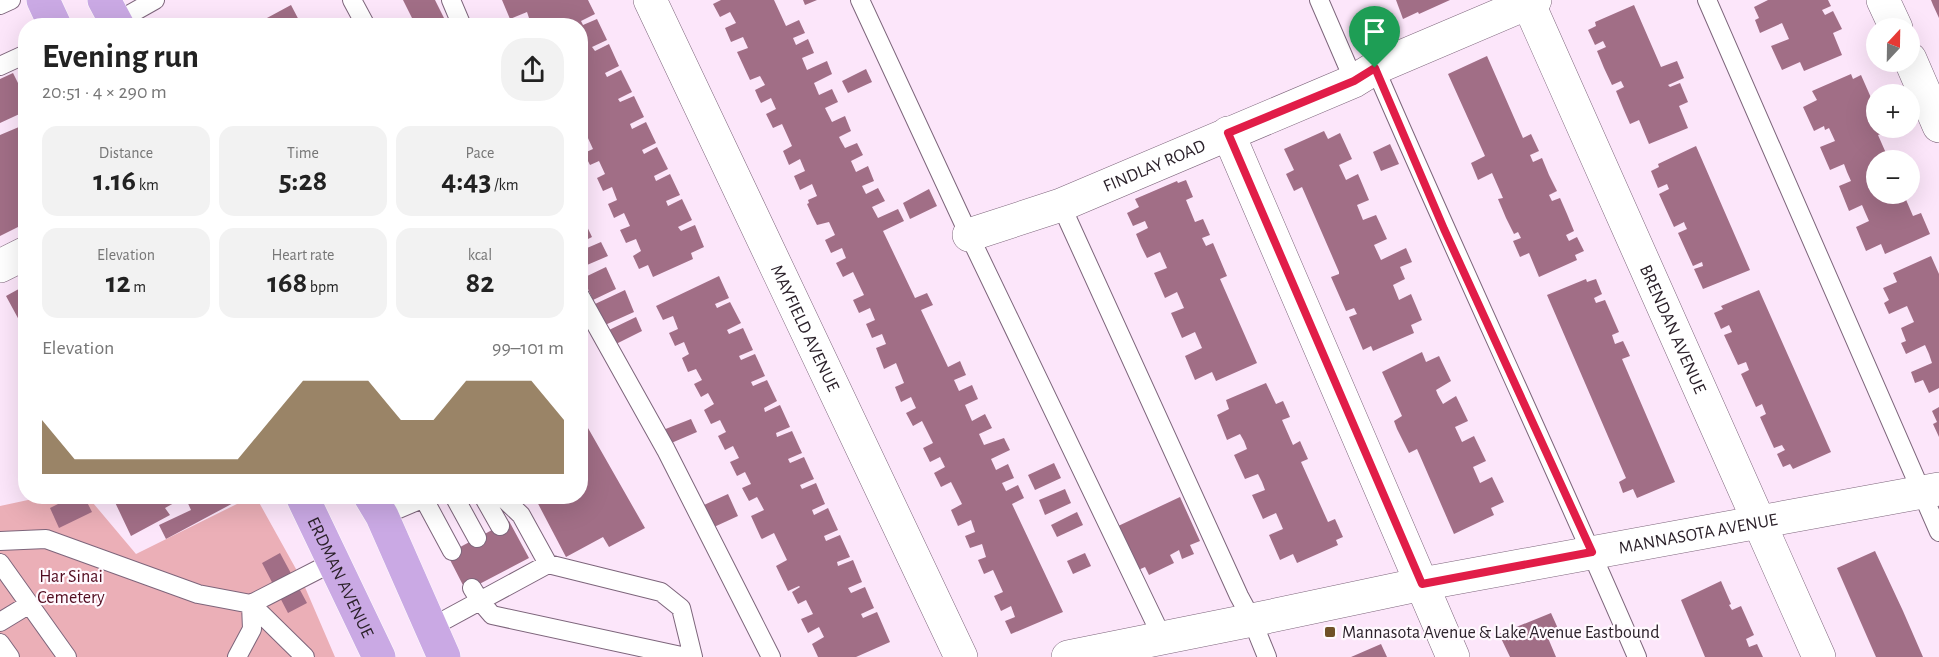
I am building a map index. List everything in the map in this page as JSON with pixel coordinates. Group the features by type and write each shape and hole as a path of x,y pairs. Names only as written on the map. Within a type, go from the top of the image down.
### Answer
{"main road":[{"path":"43,0 51,18"},
{"name":"ERDMAN AVENUE","path":"306,504 379,657"},
{"path":"376,506 444,657"}],"street":[{"name":"MAYFIELD AVENUE","path":"650,0 961,657"},
{"path":"1883,0 1891,18"},
{"name":"FINDLAY ROAD","path":"969,235 1061,205 1530,1"},
{"name":"BRENDAN AVENUE","path":"1530,1 1819,657"},
{"path":"1916,72 1939,126"},
{"path":"1228,133 1453,657"},
{"path":"0,266 18,257"},
{"name":"MANNASOTA AVENUE","path":"1068,657 1422,584 1930,490"}],"lane":[{"path":"0,5 11,0"},
{"path":"113,16 155,0"},
{"path":"352,0 362,18"},
{"path":"451,0 459,18"},
{"path":"860,0 969,235 1162,637"},
{"path":"1319,0 1364,74 1449,239 1592,552 1637,657"},
{"path":"1707,0 1930,490 1939,532"},
{"path":"0,66 18,58"},
{"path":"1061,205 1267,657"},
{"path":"588,310 666,450 771,657"},
{"path":"429,504 452,551"},
{"path":"458,504 477,538"},
{"path":"488,504 500,526"},
{"path":"510,504 521,514 548,564"},
{"path":"0,541 46,539 198,594 251,604 305,657"},
{"path":"251,604 333,562"},
{"path":"0,563 67,657"},
{"path":"430,628 476,595 501,581 524,569 548,564 661,592 681,608 693,657"},
{"path":"476,595 492,615 686,657"},
{"path":"237,657 252,629 251,604"},
{"path":"0,622 28,605"},
{"path":"0,643 10,657"}],"green space":[{"name":"Har Sinai Cemetery","path":"18,502 18,504 94,504 136,554 237,504 260,504 301,578 335,657 0,657 0,506"}],"building":[{"path":"403,0 435,0 444,18 412,18"},
{"path":"502,0 588,0 595,14 587,18 529,18 527,12 510,18"},
{"path":"721,0 774,0 786,26 799,20 805,33 793,38 796,45 808,39 814,53 802,58 807,70 827,61 832,74 814,83 819,95 832,89 838,102 825,108 832,122 845,116 851,131 839,137 845,148 857,143 863,155 851,161 856,172 868,166 874,181 862,186 866,194 878,188 885,201 872,207 878,218 898,209 904,221 883,231 915,298 927,293 933,305 921,310 948,367 960,361 966,375 954,380 959,391 972,385 978,399 965,405 972,421 985,414 992,428 979,434 984,445 1004,438 1010,450 991,459 996,470 1008,464 1014,478 1002,483 1006,491 1018,485 1024,498 1012,504 1063,612 1011,634 1005,621 1015,617 1011,606 1001,611 994,596 1003,592 993,570 984,574 978,560 986,557 982,544 970,548 965,536 975,532 971,520 958,526 951,510 962,504 951,482 941,487 934,473 945,467 940,457 930,462 923,448 933,443 922,421 913,426 906,413 916,408 911,397 901,402 895,387 904,383 896,363 884,369 876,348 886,344 882,334 872,338 866,324 875,320 870,308 859,313 853,300 864,295 853,272 843,277 836,263 846,258 842,248 831,253 825,240 835,235 829,222 817,225 812,215 807,204 808,200 817,196 812,184 800,190 794,176 805,171 800,159 789,165 783,151 792,146 782,124 773,128 766,114 776,109 771,98 761,103 755,90 765,85 760,76 750,80 737,52 748,48 743,37 731,42 725,28 736,23 730,12 720,17 713,4"},
{"path":"803,0 817,0 805,5"},
{"path":"1396,0 1450,0 1403,19"},
{"path":"1768,0 1828,0 1831,6 1822,10 1825,15 1833,11 1842,29 1833,33 1842,55 1804,71 1800,62 1782,70 1771,46 1789,39 1782,23 1760,33 1755,20 1759,18 1754,7"},
{"path":"1931,0 1939,0 1939,18 1933,5"},
{"path":"291,5 298,18 267,18"},
{"path":"1634,5 1661,67 1677,61 1684,78 1668,85 1670,87 1680,83 1688,102 1679,106 1688,128 1649,144 1639,120 1630,124 1616,91 1624,87 1621,81 1612,85 1604,68 1597,51 1606,47 1603,41 1595,45 1588,30 1596,26 1595,22"},
{"path":"597,19 607,40 592,47 595,51 609,44 619,66 605,73 607,77 621,70 632,92 618,99 620,102 634,96 644,117 630,124 632,129 646,122 656,143 642,150 644,154 657,147 668,169 654,176 656,181 670,174 680,195 666,201 668,206 682,199 692,220 678,227 681,231 695,225 704,247 691,253 693,259 653,277 648,265 639,269 633,256 641,251 636,239 626,243 620,230 630,226 624,213 614,218 608,204 617,200 612,187 603,191 597,178 605,174 599,161 590,165 588,161 588,151 593,149 588,138 588,23"},
{"path":"1487,56 1523,138 1531,134 1539,151 1530,155 1533,162 1542,158 1557,191 1549,195 1552,201 1560,198 1574,231 1566,235 1569,241 1577,237 1584,251 1575,255 1577,260 1539,277 1529,253 1520,257 1513,241 1521,238 1518,232 1514,234 1506,218 1498,199 1503,198 1492,173 1478,180 1471,163 1485,156 1448,74"},
{"path":"866,69 872,82 848,93 842,81"},
{"path":"13,73 18,83 18,115 0,123 0,79"},
{"path":"1851,74 1853,79 1861,75 1866,86 1866,138 1879,138 1885,150 1866,150 1866,204 1908,204 1913,216 1921,213 1930,234 1885,254 1881,244 1866,251 1856,227 1869,221 1862,205 1849,211 1839,186 1851,181 1844,164 1830,170 1820,147 1835,141 1829,128 1825,130 1824,126 1814,131 1803,107 1817,100 1812,91"},
{"path":"18,127 18,227 0,236 0,135"},
{"path":"1324,131 1328,139 1340,133 1352,159 1339,165 1346,180 1358,174 1369,200 1357,205 1363,220 1376,215 1387,239 1374,245 1381,260 1406,248 1412,262 1400,267 1405,279 1393,285 1399,300 1411,294 1422,320 1411,325 1414,333 1373,351 1371,346 1363,350 1349,317 1357,314 1354,308 1346,311 1331,277 1339,272 1302,187 1294,191 1286,174 1294,170 1284,149"},
{"path":"1390,144 1399,164 1381,171 1373,152"},
{"path":"1696,146 1750,270 1703,289 1694,269 1703,266 1702,262 1693,266 1678,233 1687,229 1684,222 1674,227 1659,194 1669,189 1667,184 1658,188 1651,171 1659,167 1658,164"},
{"path":"1186,180 1193,197 1186,200 1195,222 1203,219 1210,235 1202,238 1206,246 1213,243 1227,276 1220,279 1257,363 1216,381 1212,372 1195,380 1185,356 1202,348 1195,332 1182,338 1171,313 1184,308 1177,292 1165,298 1154,273 1167,268 1160,252 1147,258 1136,234 1148,228 1145,221 1133,226 1127,213 1139,207 1135,199 1177,181 1178,183"},
{"path":"929,189 937,206 910,219 903,203"},
{"path":"601,242 608,256 588,265 588,248"},
{"path":"1931,256 1939,274 1939,388 1929,393 1923,380 1915,383 1911,372 1932,363 1929,354 1925,345 1906,354 1901,343 1906,341 1901,328 1914,322 1907,306 1889,314 1884,303 1889,300 1883,288 1897,282 1893,273"},
{"path":"606,267 616,289 593,300 588,289 588,276"},
{"path":"719,276 729,298 715,304 717,308 730,302 741,323 727,330 729,334 743,328 753,350 739,356 741,360 755,354 765,376 751,382 753,386 767,380 777,401 764,408 765,412 780,405 790,427 776,433 777,437 792,431 802,453 788,459 790,463 804,457 814,479 800,485 802,489 816,483 825,504 812,510 814,515 828,508 838,530 824,536 826,541 840,535 850,557 837,562 838,566 853,560 862,582 848,588 851,593 865,587 874,608 861,614 863,618 877,612 890,642 856,657 818,657 812,644 824,637 819,627 808,633 801,619 813,614 806,600 798,604 792,592 799,586 788,591 776,566 787,560 774,533 762,539 751,516 764,510 757,497 749,501 742,488 751,484 745,472 737,476 730,462 739,458 733,446 725,450 718,436 726,432 720,420 711,424 704,410 714,404 708,393 701,397 694,384 702,380 696,369 688,372 682,358 689,354 684,342 675,346 669,333 678,329 673,316 663,320 656,306"},
{"path":"1586,279 1587,282 1596,279 1602,294 1594,298 1596,303 1605,300 1619,332 1612,335 1615,344 1623,341 1630,356 1622,359 1675,482 1637,498 1633,489 1623,493 1619,482 1626,478 1547,295"},
{"path":"18,289 18,318 6,296"},
{"path":"625,290 634,312 605,325 595,304"},
{"path":"1759,290 1831,452 1793,469 1790,464 1783,467 1777,454 1785,450 1782,445 1774,448 1760,417 1766,414 1762,404 1756,407 1741,374 1749,370 1746,362 1738,365 1724,335 1732,332 1729,325 1721,329 1714,313 1723,309 1721,306"},
{"path":"636,317 642,331 616,344 609,330"},
{"path":"1422,352 1426,362 1439,356 1451,381 1436,390 1438,395 1443,404 1456,396 1468,421 1455,427 1462,442 1474,436 1486,461 1473,467 1480,483 1492,477 1504,502 1491,508 1494,515 1454,534 1417,449 1409,453 1397,429 1394,421 1402,416 1382,372"},
{"path":"1266,383 1276,404 1283,401 1290,417 1282,420 1293,445 1300,441 1308,459 1301,462 1328,522 1335,519 1343,537 1336,540 1338,545 1297,563 1293,554 1280,560 1269,535 1283,529 1276,513 1263,519 1252,495 1265,490 1262,482 1258,474 1245,479 1234,455 1247,449 1244,441 1240,434 1227,440 1217,415 1229,409 1226,400"},
{"path":"1939,407 1939,437 1933,424 1937,422 1932,411"},
{"path":"691,419 697,432 669,444 663,430"},
{"path":"588,428 645,528 609,547 603,537 566,557 538,504 588,504"},
{"path":"1054,463 1061,478 1035,490 1028,475"},
{"path":"1065,489 1071,503 1045,515 1039,500"},
{"path":"728,494 738,516 714,527 704,505"},
{"path":"1180,497 1200,541 1190,545 1194,554 1182,559 1179,550 1170,555 1174,563 1149,575 1145,567 1136,571 1116,527"},
{"path":"58,504 88,504 92,512 59,528 50,508"},
{"path":"116,504 172,504 165,508 170,515 131,536"},
{"path":"188,504 232,504 166,539 159,525 191,510"},
{"path":"1077,512 1083,525 1057,537 1051,525"},
{"path":"509,521 529,558 466,591 447,554"},
{"path":"1875,551 1923,657 1876,657 1837,568"},
{"path":"280,553 307,603 288,613 262,563"},
{"path":"1085,553 1091,566 1073,574 1067,561"},
{"path":"1721,581 1732,610 1741,606 1754,635 1746,639 1749,647 1757,644 1763,657 1705,657 1681,600"},
{"path":"1551,613 1560,633 1548,638 1556,657 1510,657 1499,634"},
{"path":"1381,644 1387,657 1351,657"}],"place":[{"name":"Mannasota Avenue & Lake Avenue Eastbound","path":"1330,632"}],"route":[{"path":"1375,68 1444,229 1592,552 1422,584 1228,133 1354,81 1375,68"}]}
